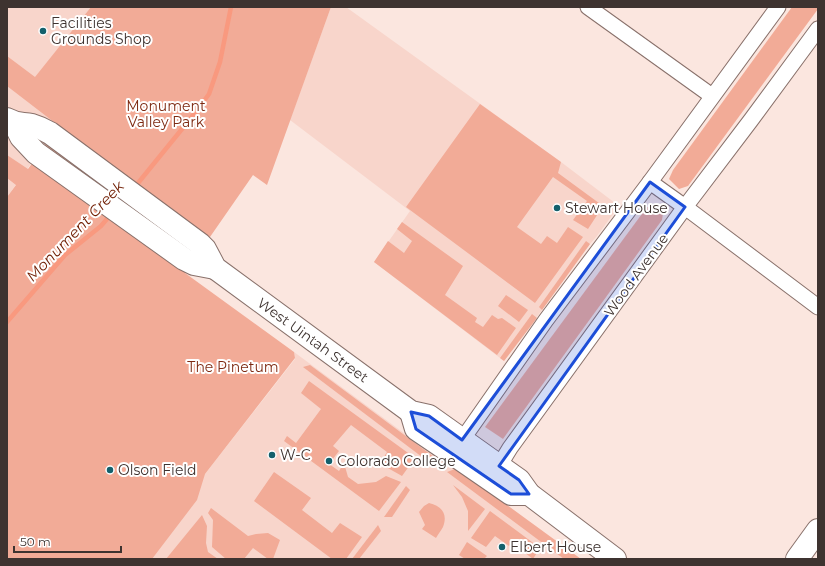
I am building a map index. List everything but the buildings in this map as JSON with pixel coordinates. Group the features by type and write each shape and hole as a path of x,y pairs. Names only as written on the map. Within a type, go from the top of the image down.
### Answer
{"main road":[{"name":"West Uintah Street","path":"10,122 32,125 44,129 50,133 200,244 205,249 215,268"},
{"name":"West Uintah Street","path":"10,122 21,137 36,153 184,259 194,264 215,268 411,412 429,416 519,480 529,494 615,559"},
{"path":"411,412 416,428 456,457 511,494 529,494"},
{"path":"797,559 818,530"}],"street":[{"path":"588,7 712,96"},
{"path":"462,440 546,320 650,182 778,7"},
{"name":"Wood Avenue","path":"499,466 510,448 685,207 756,114 818,29"},
{"path":"650,182 818,307"}],"highlighted area":[{"path":"650,182 685,207 499,466 519,480 529,494 511,494 416,429 411,412 429,416 462,440"}],"shaded area":[{"path":"7,7 91,7 21,96 59,125 7,197"},
{"path":"331,7 346,7 561,162 619,206 504,361 374,262 410,211 290,120"},
{"name":"Colorado College","path":"294,352 431,453 485,489 581,559 7,559 7,477 205,474 295,359"}],"green space":[{"name":"Monument Valley Park","path":"91,7 331,7 267,185 253,175 185,273 294,352 295,358 205,474 197,500 152,559 7,559 7,197 16,185 7,178 7,155 28,169 59,126 7,86 7,56 35,77"},
{"path":"792,7 818,7 818,9 688,186 679,189 669,179 673,170"},
{"path":"480,104 561,162 558,173 603,206 588,229 573,220 587,201 553,177 517,227 541,244 547,236 557,243 568,227 583,237 535,303 406,207"},
{"path":"647,207 656,208 661,211 663,213 662,220 503,439 485,427"},
{"path":"402,222 463,266 445,295 477,318 475,322 483,327 492,315 498,319 502,318 516,328 497,355 374,262 388,241 404,253 412,241 397,229"},
{"path":"586,241 590,244 542,310 539,307"},
{"path":"506,295 528,310 519,322 498,306"},
{"path":"532,314 537,318 504,361 500,358"},
{"path":"310,365 434,457 430,463 303,367"},
{"path":"309,381 415,458 402,476 386,467 387,464 382,460 387,452 351,425 333,446 339,451 329,464 339,471 344,463 348,477 358,484 376,482 386,476 401,482 379,511 284,441 287,436 296,443 321,409 301,393"},
{"path":"455,469 581,559 564,559 447,472"},
{"path":"274,472 311,498 302,510 332,533 340,523 362,537 346,559 332,559 254,501"},
{"path":"453,485 485,509 468,531 468,511 462,497"},
{"path":"406,486 410,490 392,517 384,517"},
{"path":"429,503 440,508 443,511 445,518 443,527 436,538 422,529 425,525 419,512"},
{"path":"211,508 248,536 268,533 280,540 273,559 268,559 253,548 244,559 226,559 212,547 213,520 208,513"},
{"path":"490,511 540,548 533,559 512,543 509,546 495,536 486,547 471,538"},
{"path":"202,515 207,526 206,543 208,552 218,559 166,559"},
{"path":"378,525 381,531 359,559 352,559"},
{"path":"467,542 487,556 484,559 465,559 459,555"}],"waterway":[{"name":"Monument Creek","path":"134,188 209,94 220,62 231,7"},
{"name":"Monument Creek","path":"7,322 65,255 101,226 112,213"}],"place":[{"name":"Facilities Grounds Shop","path":"43,31"},
{"name":"Stewart House","path":"557,208"},
{"name":"W-C","path":"272,455"},
{"name":"Colorado College","path":"329,461"},
{"name":"Olson Field","path":"110,470"},
{"name":"Elbert House","path":"502,547"}],"park label":[{"name":"The Pinetum","path":"233,367"}]}
